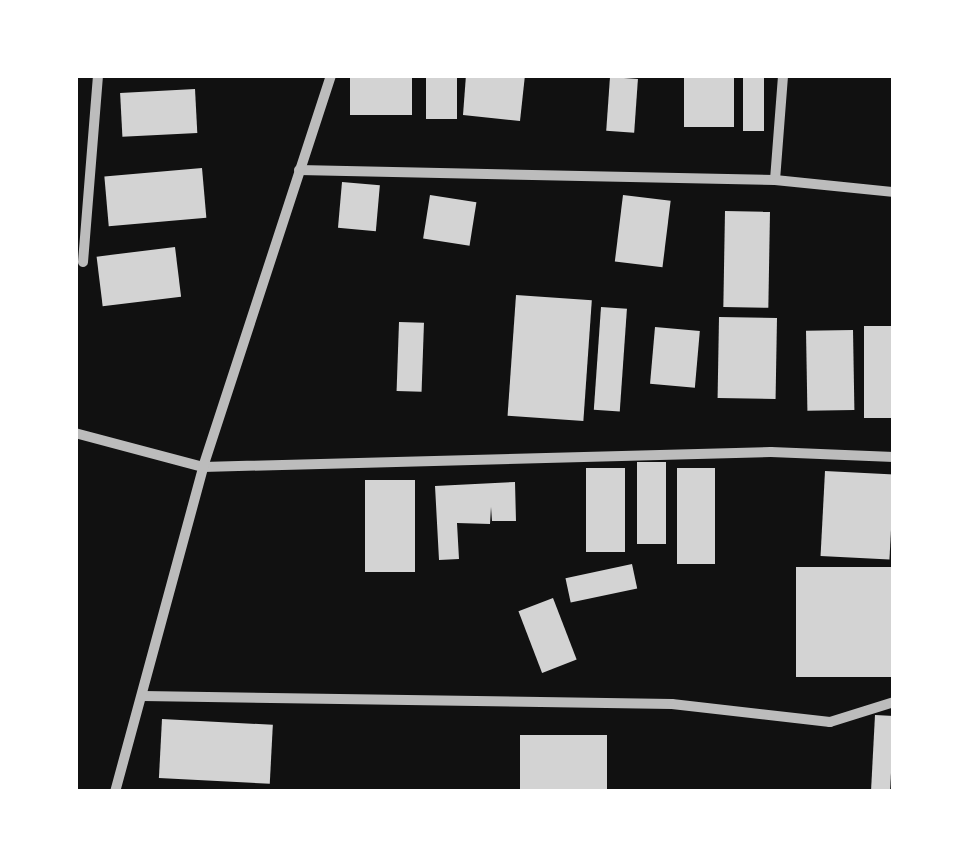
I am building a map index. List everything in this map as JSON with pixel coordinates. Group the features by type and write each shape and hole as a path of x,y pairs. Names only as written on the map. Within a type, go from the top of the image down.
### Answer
{"street":[{"path":"83,262 98,75"},
{"path":"116,792 203,467 332,75"},
{"path":"775,180 784,75"},
{"path":"299,170 775,180 894,192"},
{"path":"75,434 203,467 771,452 894,457"},
{"path":"142,696 672,704 830,722 894,702"}],"building":[{"path":"350,75 412,75 412,115 350,115"},
{"path":"426,75 457,75 457,119 426,119"},
{"path":"466,75 525,75 520,121 463,115"},
{"path":"684,75 734,75 734,127 684,127"},
{"path":"743,75 764,75 764,131 743,131"},
{"path":"610,77 638,79 634,133 606,131"},
{"path":"195,89 197,133 122,137 120,93"},
{"path":"202,168 206,218 109,226 104,177"},
{"path":"342,182 380,185 376,231 338,228"},
{"path":"430,195 476,202 470,246 423,238"},
{"path":"623,195 671,201 662,267 615,262"},
{"path":"725,211 770,212 768,308 723,307"},
{"path":"175,247 181,297 103,306 97,257"},
{"path":"516,295 592,300 583,421 508,416"},
{"path":"601,307 627,309 620,412 594,410"},
{"path":"719,317 777,318 776,399 718,398"},
{"path":"399,322 424,323 422,392 397,391"},
{"path":"864,326 894,326 894,418 864,418"},
{"path":"655,327 700,331 695,388 650,384"},
{"path":"853,330 854,410 807,411 806,331"},
{"path":"637,462 666,462 666,544 637,544"},
{"path":"586,468 625,468 625,552 586,552"},
{"path":"677,468 715,468 715,564 677,564"},
{"path":"825,471 894,475 889,559 821,556"},
{"path":"365,480 415,480 415,572 365,572"},
{"path":"515,482 516,521 492,521 491,507 490,524 457,523 459,559 439,560 435,486"},
{"path":"632,564 637,588 571,603 565,578"},
{"path":"796,567 894,567 894,677 796,677"},
{"path":"553,598 577,660 542,673 518,611"},
{"path":"875,715 894,716 890,792 871,792"},
{"path":"162,719 273,725 270,784 159,778"},
{"path":"520,735 607,735 607,792 520,792"}]}
